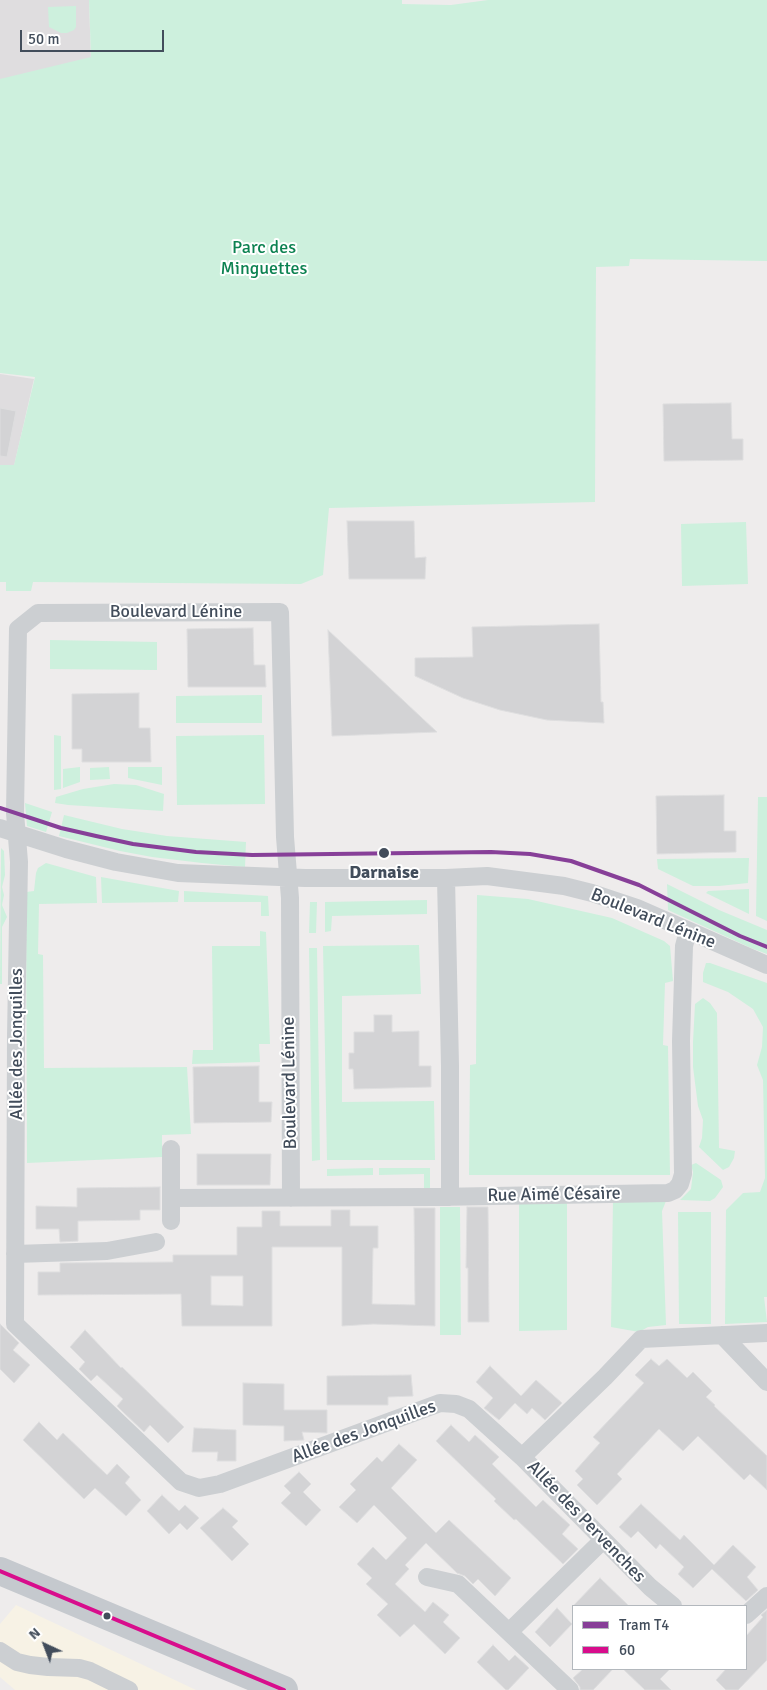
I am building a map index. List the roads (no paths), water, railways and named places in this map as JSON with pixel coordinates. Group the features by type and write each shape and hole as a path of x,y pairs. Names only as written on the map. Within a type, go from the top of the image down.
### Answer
{"main road":[{"path":"3,1577 284,1690"}],"street":[{"name":"Boulevard Lénine","path":"17,834 15,813 18,629 38,613 280,612 285,837 290,898 291,1198"},
{"name":"Boulevard Lénine","path":"0,828 116,862 178,873 288,877 446,878 487,876 564,886 612,900 767,965"},
{"name":"Allée des Jonquilles","path":"17,834 19,862 8,1034 15,1254 8,1301 15,1324 181,1482 199,1488 220,1484 440,1403 456,1404 469,1409 522,1457"},
{"path":"446,878 450,1066 450,1197"},
{"name":"Rue Aimé Césaire","path":"171,1198 450,1197 668,1193 675,1190 680,1184 683,1174 680,1041 684,946 688,931"},
{"path":"171,1148 171,1221"},
{"path":"15,1254 107,1251 156,1242"},
{"path":"522,1457 605,1378 641,1339 767,1334"},
{"path":"722,1336 765,1377"},
{"name":"Allée des Pervenches","path":"522,1457 650,1587 673,1605"},
{"path":"509,1632 603,1540"},
{"path":"428,1577 458,1584 570,1690"},
{"path":"747,1615 767,1596"},
{"path":"0,1652 17,1662 30,1665 48,1668 79,1668 90,1671 130,1690"}],"tram line":[{"name":"T4","path":"0,808 61,828 96,836 133,844 196,852 252,855 491,852 530,854 571,861 639,885 740,936 767,947"}],"place":[{"name":"Darnaise","path":"384,853"}],"park label":[{"name":"Parc des Minguettes","path":"264,258"}]}
